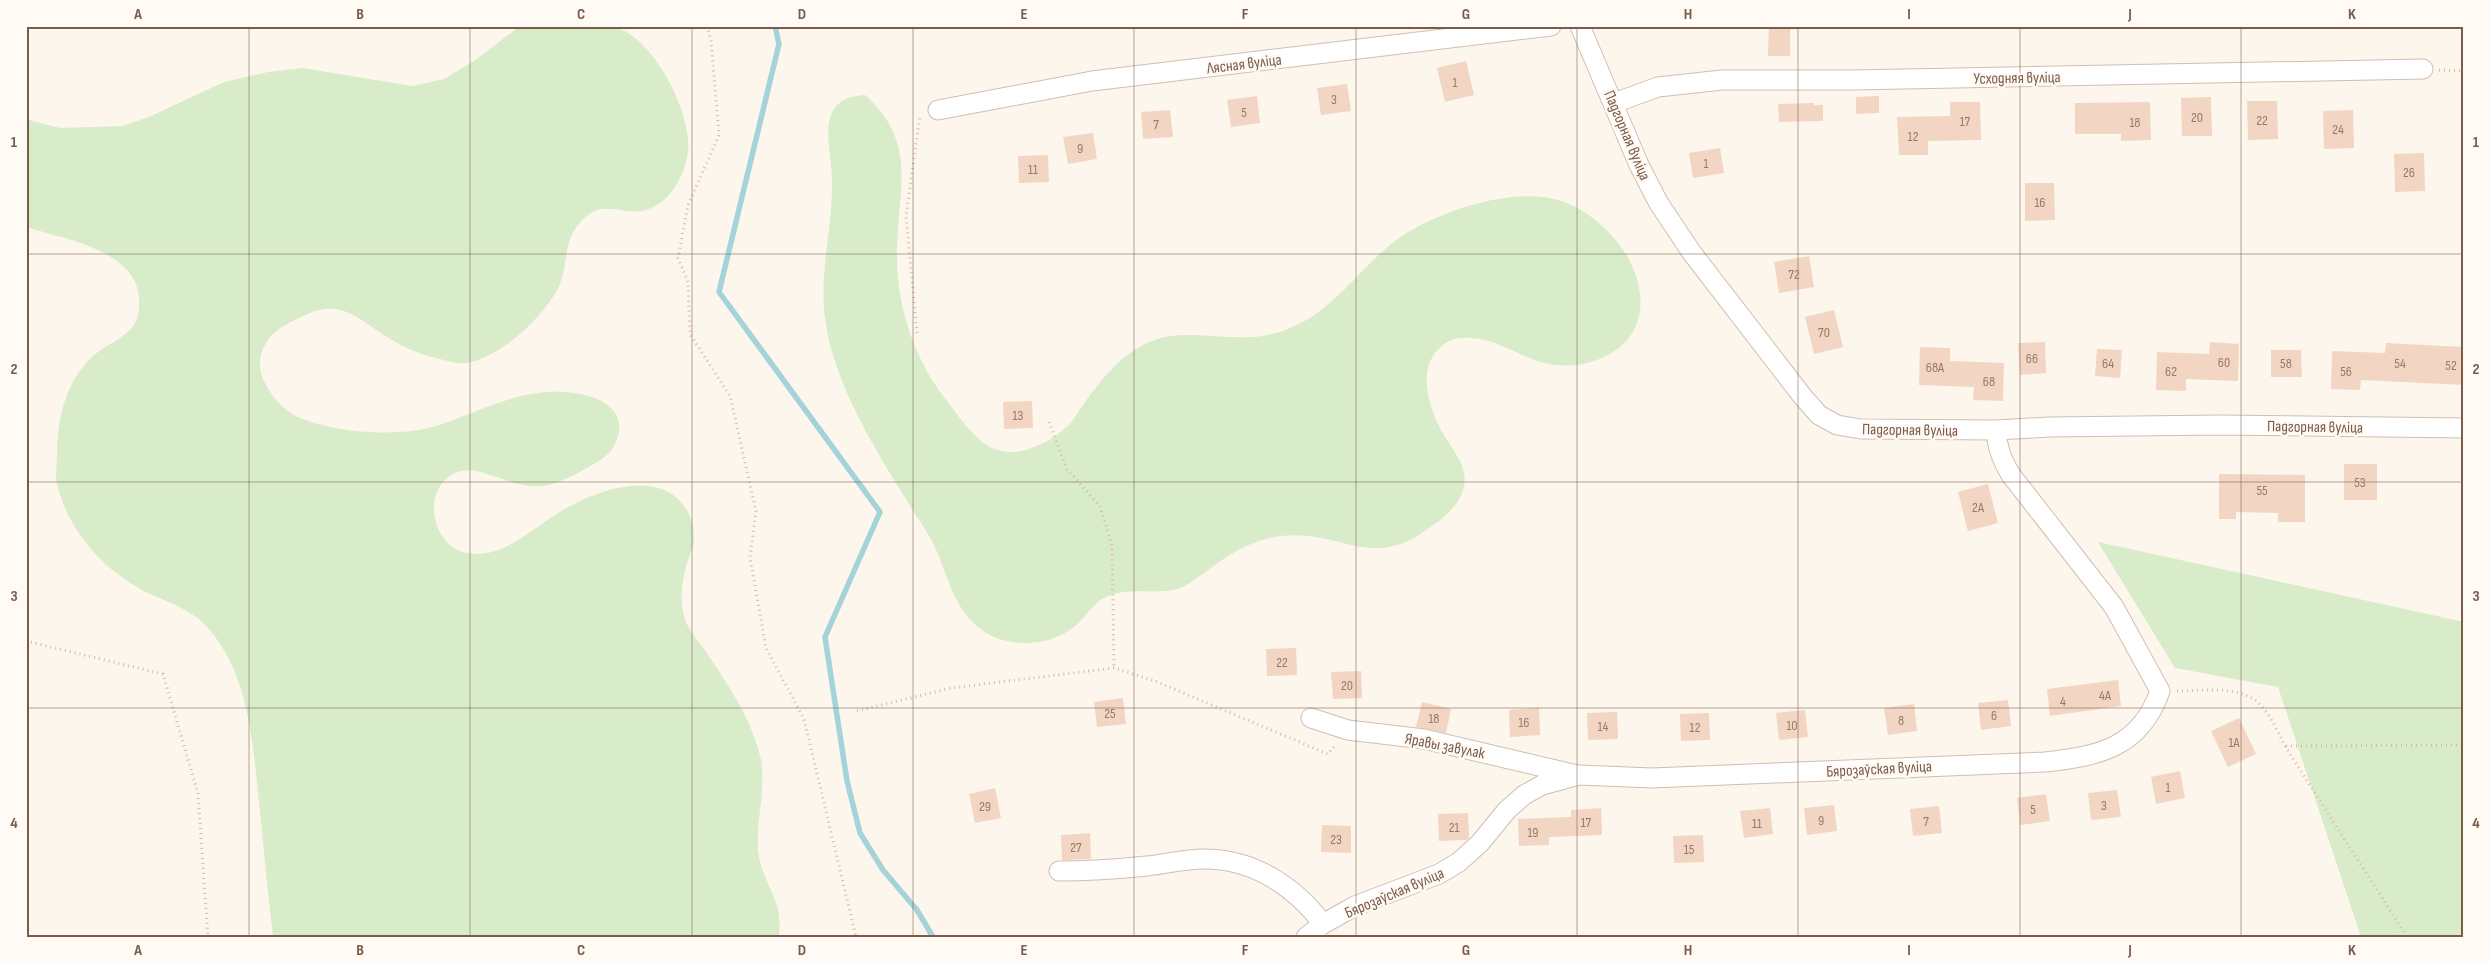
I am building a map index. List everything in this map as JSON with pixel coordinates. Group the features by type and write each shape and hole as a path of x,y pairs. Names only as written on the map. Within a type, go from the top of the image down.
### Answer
{"street":[{"name":"Лясная вуліца","path":"938,110 1092,81 1551,26"},
{"name":"Падгорная вуліца","path":"1580,26 1639,165 1658,202 1692,253 1803,397 1819,415 1837,425 1861,429 1996,430 2050,427 2220,425 2464,428"},
{"name":"Усходняя вуліца","path":"1614,103 1658,87 1722,80 1861,80 2423,69"},
{"path":"1996,430 1997,444 2002,459 2012,475 2114,606 2160,691"},
{"name":"Бярозаўская вуліца","path":"1306,937 1323,924 1355,906 1440,874 1459,862 1480,843 1507,810 1524,795 1542,785 1579,775 1652,778 1722,776 2076,758 2102,753 2125,741 2140,729 2153,710 2160,691"},
{"name":"Яравы завулак","path":"1311,718 1348,730 1424,739 1579,775"},
{"path":"1060,871 1095,870 1205,859 1226,860 1266,874 1289,889 1310,907 1323,924"}],"path":[{"path":"707,26 711,41 719,135 688,205 678,258 688,282 690,334 730,396 756,510 750,558 766,648 804,719 856,937"},
{"path":"2423,69 2464,71"},
{"path":"918,333 906,216 920,116 938,110"},
{"path":"1049,422 1067,469 1100,506 1112,546 1114,668"},
{"path":"26,641 163,674 198,794 208,937"},
{"path":"857,710 951,688 1114,668 1155,681 1328,754 1348,730"},
{"path":"2160,691 2229,690 2255,700 2270,716 2285,746 2407,937"},
{"path":"2285,746 2464,745"}],"green space":[{"path":"577,24 610,26 626,32 641,43 667,77 684,117 688,136 688,152 683,171 674,189 660,203 651,208 635,212 601,209 594,211 579,223 570,240 562,277 552,298 520,334 493,353 466,363 423,355 398,344 349,313 328,309 315,311 301,317 282,327 272,335 261,354 262,376 272,394 282,406 298,417 329,427 365,432 401,432 432,427 498,403 539,393 564,392 591,397 603,402 612,409 618,419 618,437 610,452 594,464 561,481 545,486 530,486 516,483 476,471 464,471 453,474 443,482 436,493 434,505 435,518 439,530 446,541 455,549 467,553 480,554 492,552 516,542 579,501 616,488 629,486 654,487 672,494 680,500 690,516 694,536 682,587 682,602 686,622 722,676 746,717 761,760 762,782 758,850 763,871 777,907 779,937 273,937 252,739 242,691 233,669 222,647 203,622 181,608 134,585 118,574 91,549 70,519 57,484 57,443 61,415 70,389 84,365 94,355 120,338 134,325 137,320 139,299 135,282 126,269 112,258 78,242 26,227 26,119 60,128 123,126 151,116 224,82 268,72 303,68 412,86 444,79 474,61 520,26"},
{"path":"865,95 883,114 894,133 900,153 902,173 897,237 898,280 905,317 918,353 936,386 974,435 994,449 1004,452 1014,452 1034,447 1062,431 1069,425 1111,370 1126,356 1143,345 1169,336 1255,337 1281,332 1305,321 1332,301 1382,252 1412,230 1453,211 1500,199 1523,196 1544,197 1564,202 1579,209 1607,230 1624,251 1637,279 1640,300 1638,320 1633,332 1625,343 1614,351 1603,358 1576,365 1562,366 1549,364 1481,339 1456,339 1447,342 1439,349 1430,361 1427,381 1428,391 1433,411 1441,430 1462,465 1464,483 1462,493 1456,504 1442,519 1405,542 1387,547 1370,548 1302,535 1270,538 1251,544 1233,553 1185,586 1165,591 1123,592 1104,598 1075,626 1054,638 1031,643 1007,641 985,632 974,623 957,601 931,539 857,415 837,367 830,342 824,301 825,266 832,198 828,139 829,126 831,114 837,105 848,98"},
{"path":"2098,542 2464,622 2464,937 2361,937 2278,687 2175,668"}],"building":[{"path":"1769,26 1790,26 1790,56 1768,56"},
{"path":"1466,61 1474,95 1445,102 1437,68"},
{"path":"1347,84 1351,111 1321,115 1317,88"},
{"path":"1257,96 1260,123 1231,127 1227,100"},
{"path":"1879,96 1879,113 1856,114 1856,97"},
{"path":"2211,97 2212,136 2182,136 2181,98"},
{"path":"2247,101 2277,101 2278,139 2248,140"},
{"path":"1950,102 1980,102 1981,140 1928,141 1928,155 1899,155 1897,117 1950,116"},
{"path":"2150,102 2151,140 2121,141 2121,134 2075,134 2075,103"},
{"path":"1814,103 1814,105 1823,105 1823,121 1779,122 1778,104"},
{"path":"1170,110 1173,137 1143,139 1141,112"},
{"path":"2353,110 2354,148 2324,149 2323,111"},
{"path":"1093,133 1097,159 1068,164 1063,137"},
{"path":"1720,148 1724,173 1693,178 1689,153"},
{"path":"2424,153 2425,191 2395,192 2394,154"},
{"path":"1048,155 1049,182 1019,183 1018,156"},
{"path":"2025,183 2054,183 2055,220 2025,221"},
{"path":"1809,256 1814,287 1779,293 1774,262"},
{"path":"1834,310 1843,347 1814,354 1805,317"},
{"path":"2045,342 2046,373 2020,375 2018,343"},
{"path":"2210,342 2239,344 2238,381 2186,379 2186,391 2156,390 2157,352 2209,354"},
{"path":"2386,343 2464,347 2464,385 2361,380 2360,390 2331,389 2332,351 2385,353"},
{"path":"1920,347 1950,348 1950,361 2004,363 2003,401 1973,400 1974,387 1919,385"},
{"path":"2097,349 2122,350 2120,378 2095,376"},
{"path":"2271,350 2301,350 2302,377 2271,377"},
{"path":"1032,401 1033,428 1004,429 1003,402"},
{"path":"2344,464 2377,464 2377,500 2344,500"},
{"path":"2219,474 2305,475 2305,522 2278,522 2278,513 2236,512 2236,519 2219,519"},
{"path":"1988,484 1998,523 1968,531 1958,492"},
{"path":"1296,648 1297,675 1267,676 1266,649"},
{"path":"1361,671 1362,698 1333,699 1331,672"},
{"path":"2118,680 2121,706 2050,716 2047,689"},
{"path":"1123,698 1126,724 1097,727 1094,702"},
{"path":"2008,700 2011,726 1981,730 1978,703"},
{"path":"1422,702 1451,709 1446,733 1416,727"},
{"path":"1914,704 1917,731 1888,735 1884,708"},
{"path":"1539,708 1540,735 1510,737 1509,710"},
{"path":"1805,710 1808,737 1779,740 1776,713"},
{"path":"1617,712 1618,739 1588,740 1587,713"},
{"path":"1709,713 1710,740 1681,741 1680,714"},
{"path":"2239,718 2256,754 2228,767 2211,731"},
{"path":"2180,771 2185,798 2156,804 2151,777"},
{"path":"995,788 1001,818 975,823 969,794"},
{"path":"2117,790 2121,817 2091,820 2088,793"},
{"path":"2046,794 2050,821 2020,825 2017,798"},
{"path":"1834,805 1837,831 1807,835 1804,808"},
{"path":"1939,806 1942,833 1913,836 1910,809"},
{"path":"1601,808 1602,835 1549,837 1549,845 1519,846 1518,819 1571,817 1571,810"},
{"path":"1770,808 1773,834 1744,838 1740,811"},
{"path":"1468,813 1469,838 1466,840 1439,841 1438,814"},
{"path":"1322,825 1351,826 1351,853 1321,852"},
{"path":"1090,833 1091,859 1062,860 1061,835"},
{"path":"1703,835 1704,862 1674,863 1673,836"}],"waterway":[{"path":"775,26 779,44 719,292 880,512 825,637 847,781 860,833 883,870 917,910 933,937"}]}
